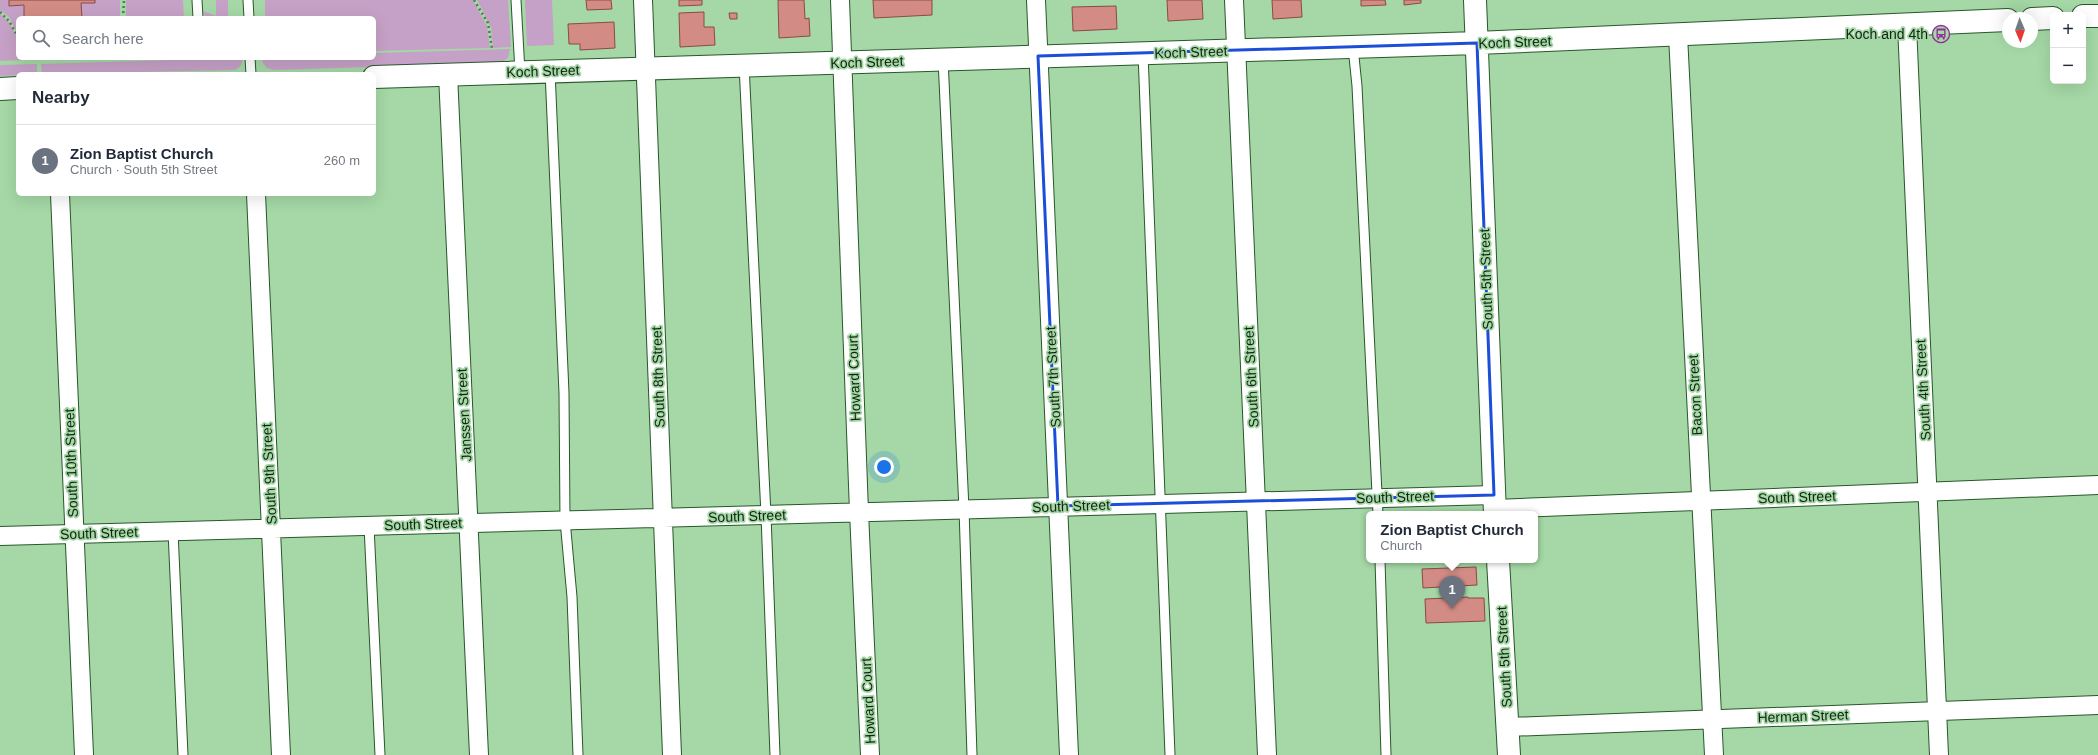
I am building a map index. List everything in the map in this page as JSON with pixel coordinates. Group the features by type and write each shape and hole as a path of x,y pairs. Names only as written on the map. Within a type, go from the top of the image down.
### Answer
{"street":[{"name":"South 8th Street","path":"643,0 672,755"},
{"name":"Howard Court","path":"840,0 859,512 870,755"},
{"name":"South 7th Street","path":"1036,0 1069,755"},
{"name":"South 6th Street","path":"1234,0 1267,755"},
{"name":"South 5th Street","path":"1475,0 1495,506"},
{"path":"2086,16 2098,16"},
{"path":"2038,19 2050,18"},
{"name":"Koch Street","path":"376,77 1477,43 2002,20"},
{"name":"South 4th Street","path":"1907,25 1939,755"},
{"name":"Bacon Street","path":"1678,35 1700,501 1714,755"},
{"name":"Janssen Street","path":"448,74 479,755"},
{"path":"0,89 16,88"},
{"name":"South 10th Street","path":"60,196 84,755"},
{"name":"South 9th Street","path":"256,196 281,755"},
{"name":"South Street","path":"0,536 1257,501 1378,506 1495,506 1700,501 2098,485"},
{"name":"South 5th Street","path":"1498,563 1509,755"},
{"name":"Herman Street","path":"1508,727 2098,705"}],"lane":[{"path":"198,0 198,16"},
{"path":"248,0 249,16"},
{"path":"516,0 520,72"},
{"path":"1353,47 1357,86 1378,506"},
{"path":"1143,53 1170,755"},
{"path":"943,59 964,509 972,755"},
{"path":"250,60 251,72"},
{"path":"744,65 766,515 775,755"},
{"path":"550,71 564,393 565,520 572,597 578,755"},
{"path":"369,526 380,755"},
{"path":"173,531 183,755"},
{"path":"1380,563 1386,755"}],"path":[{"path":"123,16 124,0"},
{"path":"474,0 488,23 492,49"},
{"path":"0,12 10,21 16,33"}],"highlighted area":[{"path":"1477,43 1494,495 1058,506 1038,56"}],"shaded area":[{"path":"0,0 9,0 9,6 24,5 24,16 16,16 16,31 9,17 0,10"},
{"path":"95,0 120,0 120,16 82,16 81,3 95,3"},
{"path":"126,0 183,0 184,16 126,16"},
{"path":"216,0 228,0 228,16 216,16"},
{"path":"265,0 473,0 487,26 490,48 376,51 376,16 265,16"},
{"path":"477,0 508,0 511,47 493,48 491,27"},
{"path":"525,0 552,0 554,45 527,46"},
{"path":"203,11 216,16 205,16"},
{"path":"0,13 8,21 16,35 16,60 23,60 0,61"},
{"path":"510,49 508,58 501,63 274,70 267,68 262,60 376,60 376,53"},
{"path":"175,60 242,60 241,65 235,70 138,72 42,72 41,64"},
{"path":"37,64 37,72 16,72 16,75 0,76 0,65"}],"building":[{"path":"9,0 95,0 95,3 81,3 82,16 24,16 24,5 9,6"},
{"path":"586,0 611,0 612,9 587,10"},
{"path":"679,0 702,0 702,5 679,6"},
{"path":"778,0 804,0 805,19 809,18 810,36 779,38"},
{"path":"873,0 932,0 932,15 874,18"},
{"path":"1167,0 1202,0 1203,19 1168,21"},
{"path":"1272,0 1301,0 1302,17 1273,19"},
{"path":"1361,0 1385,0 1386,5 1361,6"},
{"path":"1404,0 1421,0 1421,3 1404,5"},
{"path":"1116,6 1117,29 1073,31 1072,7"},
{"path":"704,12 704,27 714,27 715,45 680,47 679,13"},
{"path":"729,13 737,13 737,19 730,19"},
{"path":"614,22 615,48 580,50 580,44 569,44 568,24"},
{"path":"1476,567 1477,585 1423,588 1422,569"},
{"path":"1468,597 1484,598 1485,621 1426,623 1425,599"}],"place":[{"name":"Koch and 4th","path":"1941,34"},
{"name":"Zion Baptist Church","path":"1452,609"}]}
